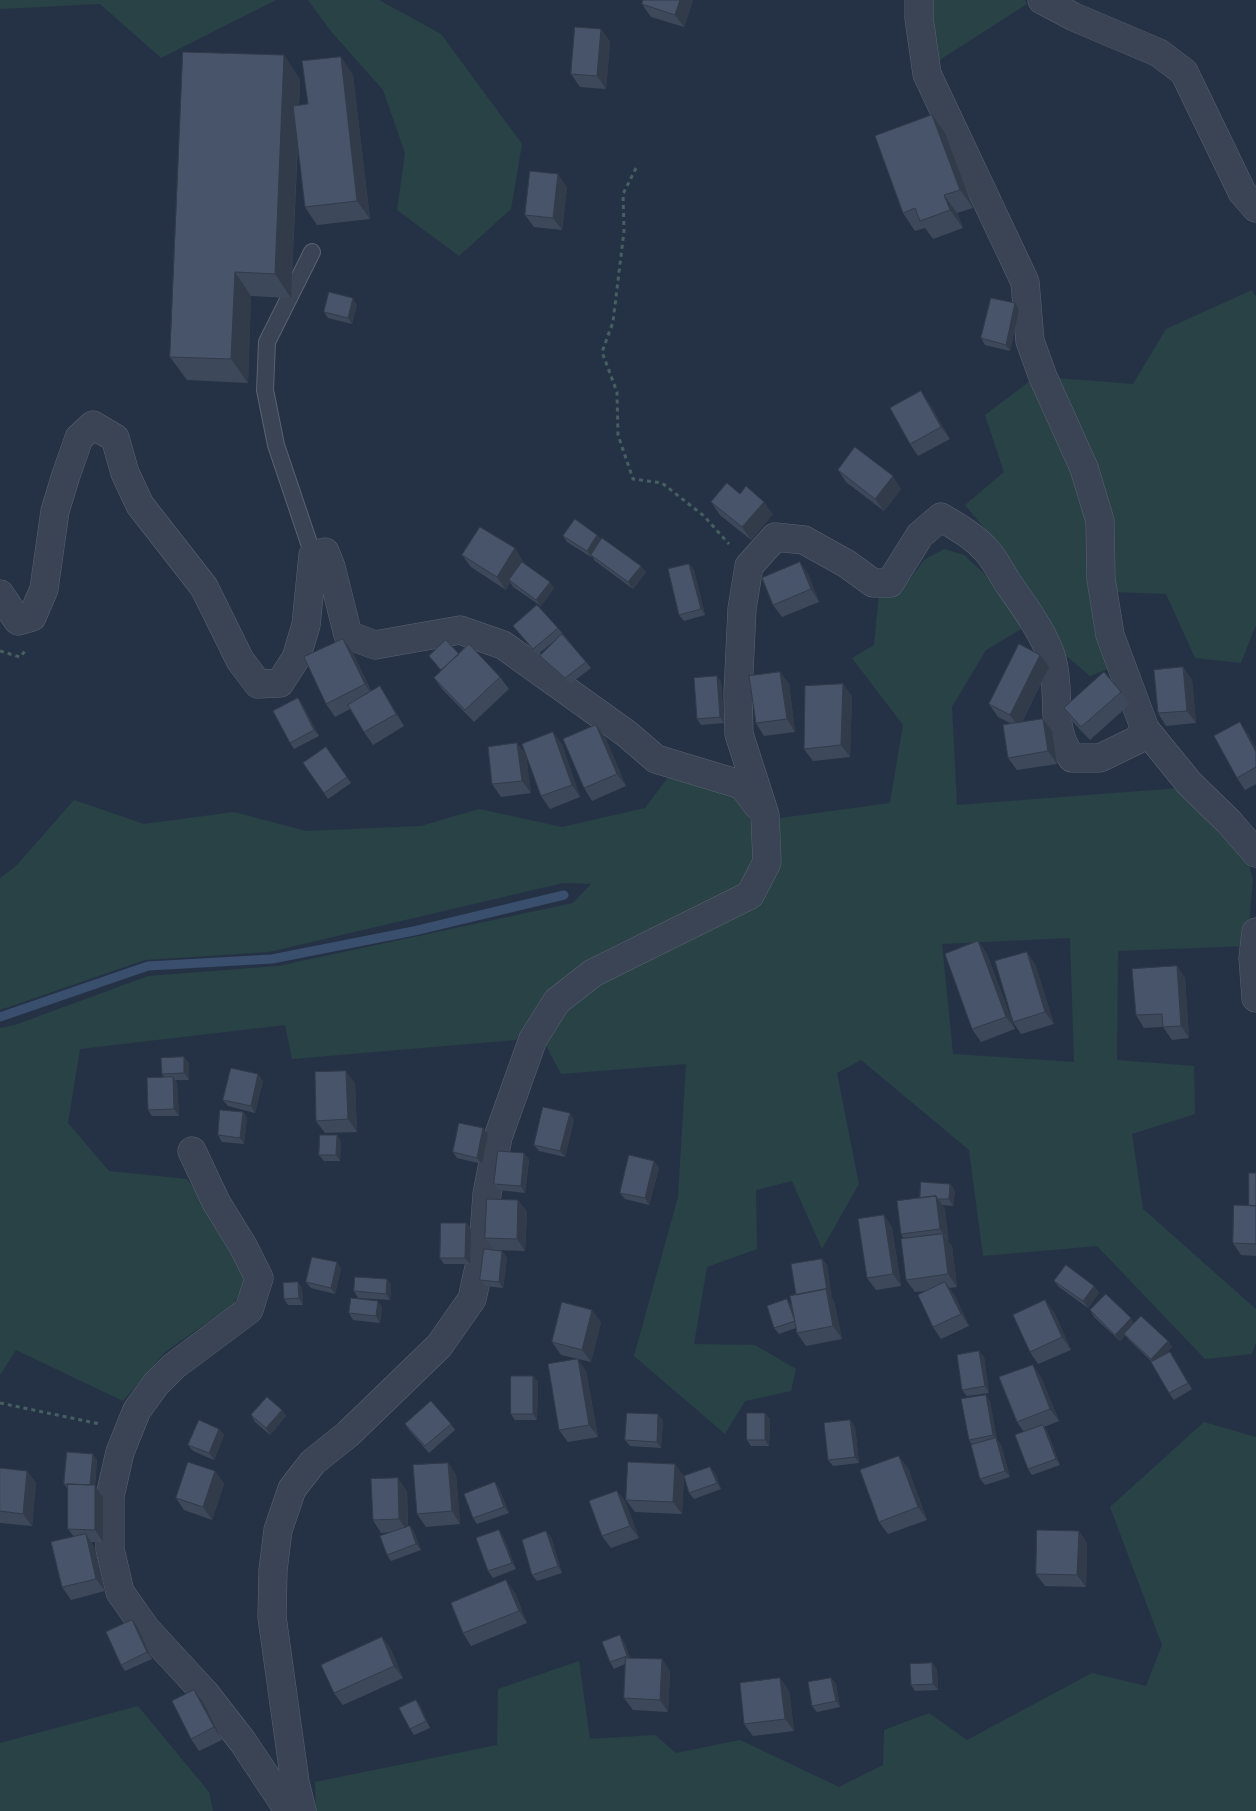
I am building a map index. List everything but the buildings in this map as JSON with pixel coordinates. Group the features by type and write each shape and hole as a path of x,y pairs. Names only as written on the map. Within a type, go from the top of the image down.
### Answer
{"street":[{"path":"919,0 919,18 927,74 1025,282 1030,341 1043,377 1084,468 1100,521 1101,579 1110,635 1145,729 1189,783 1229,822 1256,854"},
{"path":"1042,0 1074,17 1159,53 1184,72 1242,192 1256,208"},
{"path":"0,594 18,621 32,617 44,589 55,511 66,475 79,438 93,425 115,438 125,473 140,505 204,587 240,660 258,684 280,683 296,658 306,625 313,555 325,552 331,567 348,636 375,645 460,630 503,645 627,734 656,759 742,786 765,815"},
{"path":"302,1811 295,1782 272,1618 278,1530 292,1489 313,1462 354,1428 439,1346 472,1298 484,1249 487,1194 498,1137 533,1039 557,1001 593,973 750,895 768,862 765,815 739,734 738,693 742,609 749,566 775,537 804,540 847,564 873,583 890,583 920,535 941,517 974,538 989,552 1032,618 1052,658 1057,689 1056,718 1061,744 1072,758 1100,758 1137,740 1145,729"},
{"path":"1256,932 1253,958 1256,998"},
{"path":"192,1151 216,1202 243,1246 259,1278 249,1310 168,1372 136,1410 120,1452 110,1496 110,1549 120,1592 146,1629 205,1693 243,1742 289,1811"}],"lane":[{"path":"312,252 267,342 265,390 276,445 313,555"}],"path":[{"path":"636,168 623,194 624,231 613,322 602,352 617,392 618,435 633,479 662,483 704,516 749,566"},
{"path":"0,1403 129,1430"}],"green space":[{"path":"0,0 276,0 161,58 100,4 0,9"},
{"path":"308,0 379,0 441,34 522,144 511,209 459,256 397,210 405,153 383,90 330,30"},
{"path":"926,0 1025,0 1027,4 938,61"},
{"path":"1252,290 1256,297 1256,625 1241,663 1195,658 1166,594 1114,592 1056,378 1133,384 1166,329"},
{"path":"1034,378 1080,473 1113,667 1090,676 1064,654 1012,562 965,505 1004,472 985,415"},
{"path":"944,549 964,555 989,578 1023,628 986,650 952,707 957,805 1180,788 1246,854 1253,880 1247,946 1118,951 1117,1060 1194,1066 1195,1114 1132,1134 1143,1209 1256,1309 1256,1342 1252,1354 1205,1359 1097,1246 983,1256 969,1150 861,1060 837,1073 859,1184 822,1249 792,1181 756,1190 757,1249 707,1267 694,1344 755,1345 796,1369 791,1391 745,1401 725,1434 634,1356 678,1197 686,1064 561,1074 542,1038 568,1002 777,865 780,818 890,803 903,725 852,658 874,645 879,595 902,590 924,560","holes":["1070,938 1074,1062 953,1054 942,944"]},
{"path":"670,775 733,792 743,806 754,829 757,849 743,890 642,933 593,958 571,972 546,995 516,1040 292,1059 285,1025 80,1049 68,1123 109,1171 187,1179 211,1214 246,1281 234,1304 165,1352 123,1401 16,1350 0,1375 0,1028 15,1025 148,976 278,966 573,903 591,884 563,883 269,952 145,960 0,1010 0,878 16,866 74,800 144,824 234,812 306,831 421,826 479,809 562,827 645,808"},
{"path":"1204,1422 1256,1437 1256,1811 316,1811 315,1782 497,1745 498,1689 579,1661 590,1739 655,1735 676,1753 740,1740 839,1787 883,1765 884,1730 929,1713 967,1740 1092,1673 1146,1686 1162,1645 1110,1507"},
{"path":"138,1706 209,1792 213,1811 0,1811 0,1743"}],"waterway":[{"path":"0,1017 148,966 272,959 414,931 564,895"}]}
